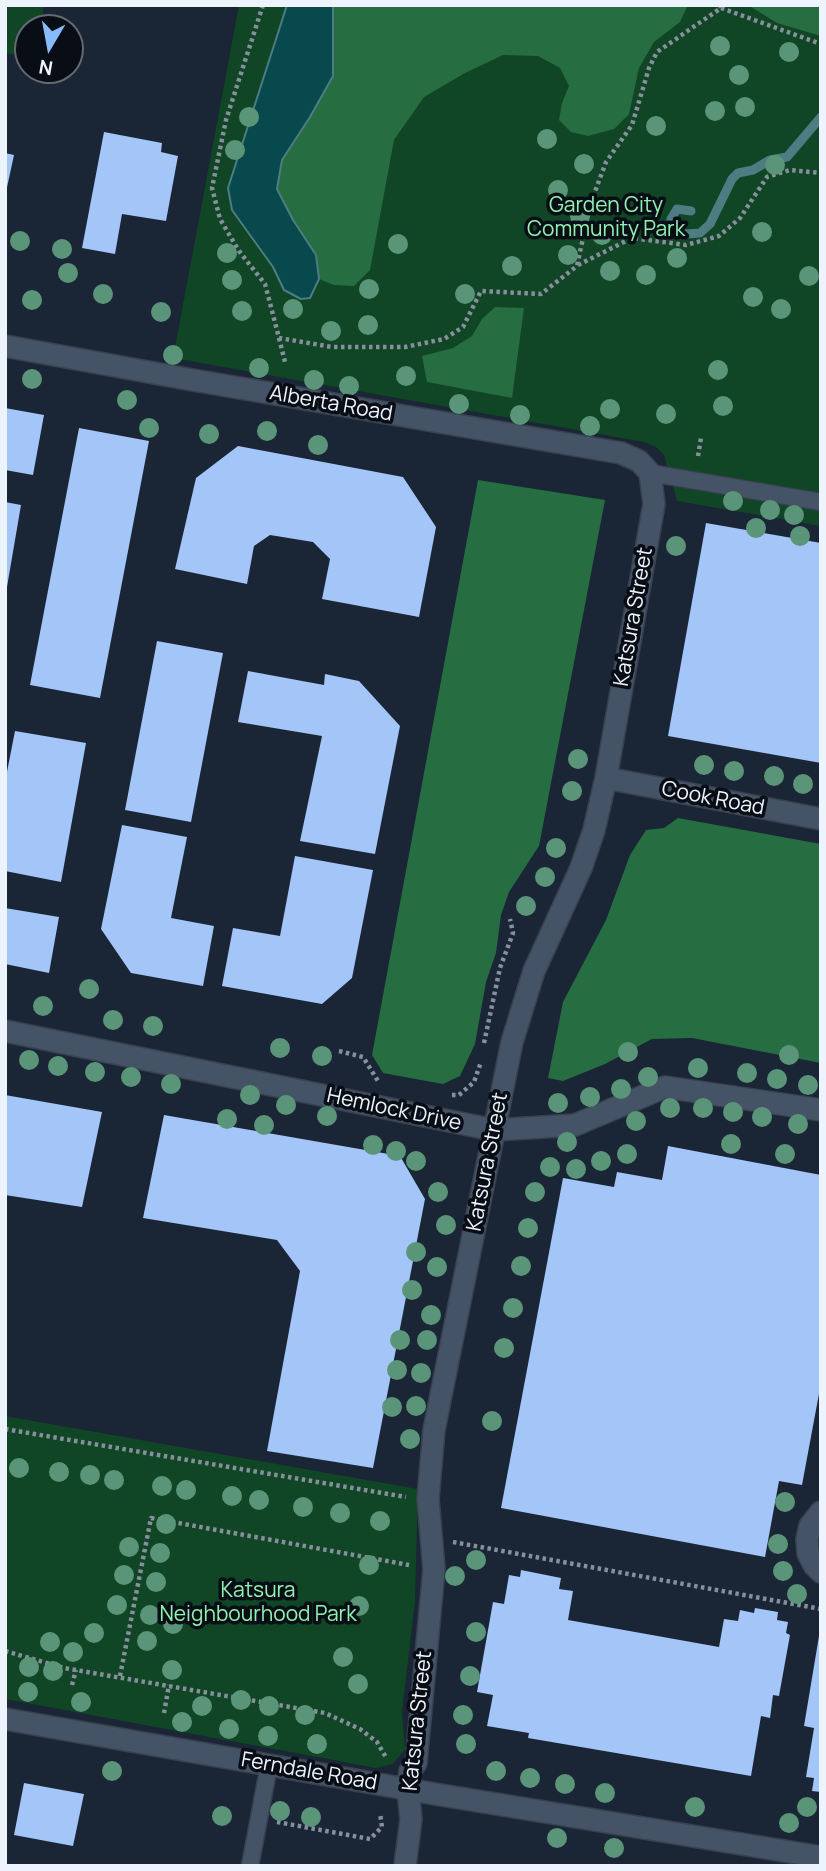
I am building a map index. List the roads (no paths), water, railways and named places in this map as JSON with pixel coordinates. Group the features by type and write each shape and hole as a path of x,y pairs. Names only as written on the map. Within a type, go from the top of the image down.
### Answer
{"street":[{"name":"Alberta Road","path":"5,346 621,453 639,461 650,473"},
{"name":"Katsura Street","path":"405,1866 411,1819 408,1790 410,1771 416,1763 434,1569 428,1499 434,1430 512,1042 534,971 581,868 594,830 606,778 654,504 650,473"},
{"name":"Cook Road","path":"606,778 821,819"},
{"name":"Hemlock Drive","path":"5,1031 494,1130 575,1125 665,1087 821,1110"},
{"path":"821,1512 810,1526 807,1539 808,1553 821,1572"},
{"name":"Ferndale Road","path":"5,1719 408,1790 821,1857"}],"lane":[{"path":"650,473 821,502"},
{"path":"250,1866 269,1765"}],"waterway":[{"path":"691,211 677,209 671,219 678,231 686,234 700,233 710,224 732,179 738,173 753,170 770,160 787,157 821,117"}],"park label":[{"name":"Garden City Community Park","path":"606,218"},
{"name":"Katsura Neighbourhood Park","path":"258,1603"}]}
